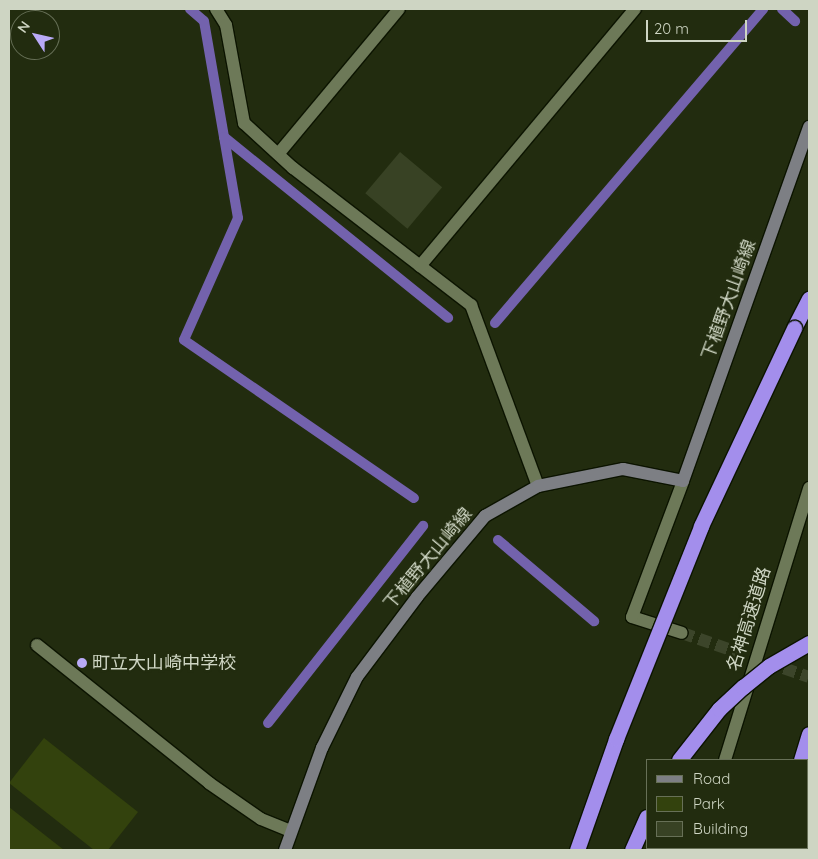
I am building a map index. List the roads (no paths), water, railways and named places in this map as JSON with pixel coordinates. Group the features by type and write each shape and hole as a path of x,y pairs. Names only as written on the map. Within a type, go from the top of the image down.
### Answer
{"highway":[{"path":"577,850 626,712 701,526 809,299"},
{"path":"680,759 719,709 743,687 769,666 809,643"},
{"path":"801,759 809,734"},
{"path":"632,850 646,819"}],"main road":[{"name":"下植野大山崎線","path":"286,850 290,832 322,748 357,677 417,597 485,516 538,486 623,469 683,482 809,127"}],"street":[{"path":"216,9 226,25 244,123 278,153 471,305 538,486"},
{"path":"278,153 399,9"},
{"path":"420,266 635,9"},
{"path":"682,632 632,617 683,482"},
{"name":"名神高速道路","path":"725,759 809,488"},
{"path":"38,645 209,784 261,819 290,832"}],"waterway":[{"path":"190,9 204,21 224,137 448,318"},
{"path":"495,323 763,9"},
{"path":"782,9 795,21"},
{"path":"224,137 238,218 184,340 414,498"},
{"path":"268,723 423,526"},
{"path":"498,540 594,621"}],"tunnel":[{"path":"682,633 809,677"}],"place":[{"name":"町立大山崎中学校","path":"82,663"}]}
